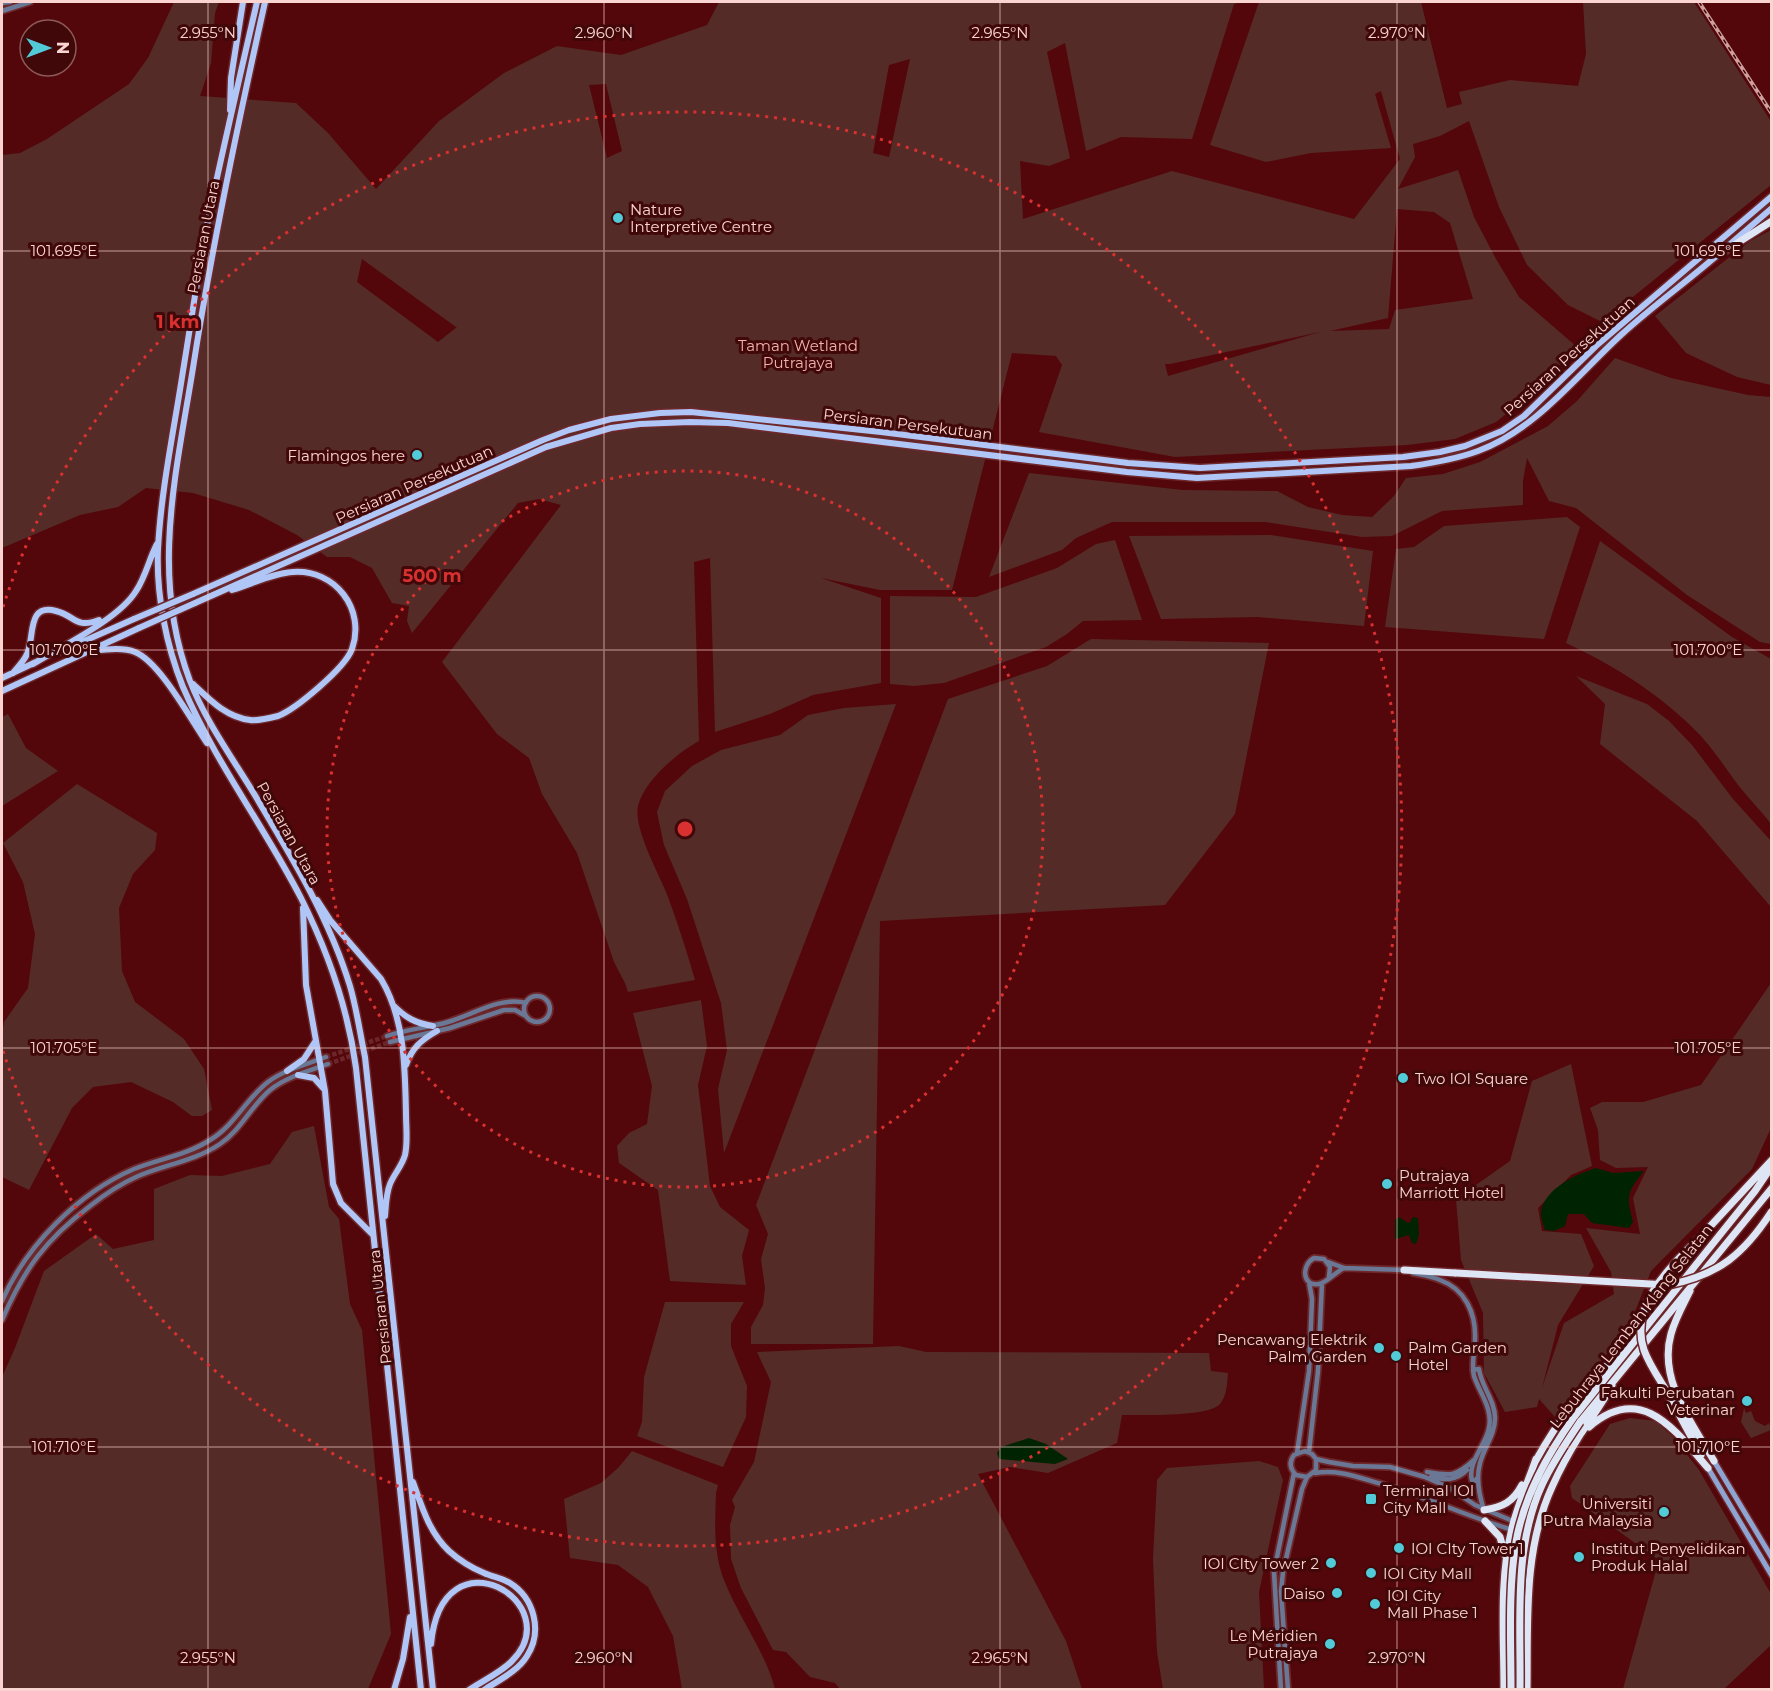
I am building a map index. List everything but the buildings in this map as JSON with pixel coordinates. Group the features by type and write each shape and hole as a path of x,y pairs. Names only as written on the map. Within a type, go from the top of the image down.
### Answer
{"highway":[{"path":"1720,254 1772,221"},
{"path":"1708,1468 1644,1350 1641,1337 1642,1321 1648,1300 1661,1279 1772,1160"},
{"name":"Lebuhraya Lembah Klang Selatan","path":"1520,1689 1520,1593 1528,1530 1541,1486 1577,1420 1630,1344 1755,1191 1772,1166"},
{"name":"Lebuhraya Lembah Klang Selatan","path":"1511,1689 1512,1585 1516,1543 1538,1475 1551,1449 1612,1385 1772,1188"},
{"path":"1404,1270 1668,1285 1698,1278 1732,1258 1761,1228 1772,1211"},
{"path":"1693,1284 1670,1336 1671,1377 1679,1401 1714,1461"},
{"path":"1484,1510 1500,1507 1513,1500 1536,1459 1583,1392 1630,1344"},
{"path":"1527,1689 1528,1596 1536,1533 1551,1488 1580,1435 1604,1401 1612,1385"},
{"path":"1580,1435 1612,1411 1624,1408 1643,1410 1655,1414 1667,1423 1708,1468"},
{"path":"1504,1689 1504,1595 1512,1526 1536,1459"},
{"path":"1485,1521 1500,1537 1507,1564"}],"main road":[{"path":"229,125 231,78 243,2"},
{"name":"Persiaran Utara","path":"257,2 210,212 196,286 163,498 159,541 159,590 173,658 183,686 219,761 300,898 340,992 352,1036 421,1689"},
{"name":"Persiaran Utara","path":"265,2 221,202 205,288 172,499 168,559 169,586 174,622 191,682 205,712 297,866 337,951 350,986 365,1057 434,1689"},
{"name":"Persiaran Persekutuan","path":"2,678 500,458 569,430 611,419 691,412 870,431 1128,463 1200,468 1402,457 1465,446 1502,431 1533,408 1620,325 1772,196"},
{"name":"Persiaran Persekutuan","path":"2,691 546,447 611,428 640,424 728,423 1127,472 1197,478 1411,466 1440,462 1478,451 1507,437 1541,412 1624,332 1720,254 1772,208"},
{"path":"33,664 119,611 140,585 159,541"},
{"path":"191,682 213,703 233,716 253,720 279,716 336,672 352,649 355,625 351,605 339,587 321,577 296,572 282,573 195,603"},
{"path":"13,673 27,656 32,621 43,610 56,611 76,622 90,623 119,611"},
{"path":"94,651 116,649 133,651 151,662 219,761"},
{"path":"297,866 330,920 381,979 393,1005 402,1039 405,1070 406,1145 401,1164 387,1196 384,1230"},
{"path":"300,898 305,927 306,985 315,1041 322,1061 333,1184 341,1203 373,1235"},
{"path":"393,1005 404,1016 416,1023 435,1029"},
{"path":"405,1070 415,1047 435,1029"},
{"path":"287,1071 304,1059 315,1041"},
{"path":"298,1075 314,1078 325,1091"},
{"path":"1714,1461 1772,1558"},
{"path":"1708,1468 1772,1576"},
{"path":"409,1470 424,1516 439,1540 450,1552 475,1569 513,1585 521,1592 533,1613 535,1633 527,1657 513,1671 484,1689"},
{"path":"430,1656 434,1620 444,1600 452,1592 461,1587 479,1583 497,1586 513,1597 525,1614 526,1637 521,1649 511,1663 469,1689"},
{"path":"394,1689 403,1659 411,1605"}],"street":[{"path":"2,3 10,2"},
{"path":"2,10 30,2"},
{"path":"390,1042 504,1010 515,1010 533,1021 540,1022 549,1016 550,1008 547,1000 540,996 531,998 524,1010 526,1016"},
{"path":"387,1036 400,1031 435,1029 510,1001 526,1003"},
{"path":"2,1301 18,1268 35,1244 56,1222 111,1181 134,1169 196,1149 213,1139 268,1082 287,1071 322,1061 328,1064"},
{"path":"2,1320 24,1274 36,1256 62,1227 114,1187 156,1169 201,1154 220,1144 236,1130 271,1090 322,1061"},
{"path":"1281,1689 1274,1572 1293,1473 1291,1461 1297,1453 1305,1407 1312,1290 1304,1274 1307,1262 1318,1257 1344,1268 1404,1270 1439,1279 1450,1284 1465,1297 1475,1325 1476,1369 1490,1420 1489,1436 1478,1477 1479,1495 1484,1510"},
{"path":"1328,1262 1329,1277"},
{"path":"1310,1282 1322,1283 1344,1268"},
{"path":"1309,1452 1322,1283"},
{"path":"1478,1477 1475,1481 1471,1479 1473,1466 1489,1436"},
{"path":"1297,1453 1309,1452 1316,1459 1353,1466 1390,1467 1452,1480 1473,1466"},
{"path":"1426,1474 1456,1474 1476,1458"},
{"path":"1314,1473 1317,1466 1316,1459"},
{"path":"1293,1473 1300,1477 1323,1471 1357,1476 1403,1489 1485,1521 1536,1533"},
{"path":"1426,1474 1512,1526"},
{"path":"1288,1689 1281,1591 1283,1572 1302,1489 1307,1477"}],"green space":[{"name":"Taman Wetland Putrajaya","path":"174,2 219,2 215,13 211,63 200,96 296,103 328,133 376,189 439,121 504,73 557,46 621,55 707,25 719,2 1243,2 1234,4 1192,139 1121,137 1086,151 1065,43 1047,52 1070,158 1049,166 1020,161 1023,219 1172,171 1354,219 1400,159 1381,91 1375,94 1391,148 1311,153 1266,162 1210,145 1259,2 1421,2 1447,108 1462,104 1459,92 1510,80 1578,86 1586,54 1583,2 1694,2 1772,123 1771,185 1602,322 1568,305 1527,265 1499,207 1469,121 1440,136 1413,144 1415,157 1398,189 1458,170 1474,217 1519,297 1577,347 1536,390 1496,422 1455,439 1407,445 1175,457 1039,432 1062,365 1056,356 1012,353 952,590 880,590 821,578 881,598 881,683 813,695 770,714 715,732 710,558 694,562 699,741 672,760 654,778 641,797 638,816 643,839 668,897 695,980 628,992 614,962 577,853 542,794 529,758 497,734 442,662 561,505 539,499 518,503 412,633 407,621 409,606 392,603 372,568 350,557 327,557 297,535 249,510 193,493 146,488 118,507 80,515 2,548 2,155 20,153 47,139 129,84 148,58","holes":["910,59 889,157 873,153 889,65","606,84 622,151 607,158 589,85","1397,209 1434,212 1450,223 1473,299 1395,310 1389,329 1330,331 1388,318","362,259 457,327 438,342 357,282","1320,332 1168,376 1165,364 1170,364"]},
{"path":"1771,230 1771,385 1737,377 1686,353 1655,316 1750,241"},
{"path":"1615,358 1671,378 1748,395 1771,397 1771,644 1760,642 1687,595 1576,508 1549,501 1527,458 1523,481 1523,505 1442,511 1392,536 1362,537 1265,522 1112,522 1076,538 1062,550 989,577 1029,473 1183,490 1277,491 1308,507 1342,515 1372,517 1394,496 1406,478 1443,474 1480,462 1548,426 1577,401"},
{"path":"1567,517 1580,527 1544,639 1385,627 1396,549 1414,547 1444,526"},
{"path":"1271,535 1373,551 1364,626 1257,617 1161,619 1129,536"},
{"path":"1115,540 1142,620 1083,621 1046,647 944,683 914,686 890,684 890,596 976,597 1057,568 1096,544"},
{"path":"1600,541 1732,637 1771,659 1771,824 1737,784 1714,751 1678,714 1633,680 1566,643"},
{"path":"1091,639 1269,643 1235,814 1165,905 880,921 873,1344 751,1344 751,1327 763,1305 765,1288 761,1259 768,1234 756,1205 948,699 1047,666"},
{"path":"1576,676 1647,704 1669,721 1692,745 1733,799 1771,841 1771,907 1697,821 1600,744 1605,704"},
{"path":"896,704 724,1153 718,1089 727,1050 721,1003 687,899 664,845 657,812 665,791 692,766 721,750 780,735 808,715 844,708"},
{"path":"8,714 26,748 58,771 2,806 2,717"},
{"path":"77,784 157,833 155,850 133,874 119,908 122,971 135,1002 184,1039 204,1069 212,1110 202,1116 192,1116 173,1102 131,1082 93,1087 72,1108 29,1190 2,1177 2,1034 4,1022 28,988 35,934 23,882 3,843"},
{"path":"1771,983 1771,1128 1752,1169 1651,1271 1629,1327 1555,1417 1539,1399 1537,1407 1505,1412 1484,1373 1483,1313 1461,1260 1456,1199 1510,1161 1532,1081 1571,1064 1592,1166 1571,1175 1538,1208 1542,1231 1581,1234 1594,1266 1558,1325 1542,1388 1564,1323 1614,1294 1611,1272 1586,1228 1640,1234 1633,1198 1648,1167 1616,1168 1600,1160 1598,1130 1590,1108 1602,1102 1643,1102 1701,1085"},
{"path":"701,1000 707,1046 698,1085 710,1186 720,1207 749,1230 742,1256 746,1285 670,1281 658,1190 619,1163 617,1146 629,1133 647,1124 652,1086 633,1013"},
{"path":"314,1126 329,1207 339,1219 350,1304 362,1330 391,1634 368,1689 2,1689 2,1377 44,1271 96,1234 113,1249 154,1240 154,1189 190,1175 222,1176 270,1164 292,1132"},
{"path":"665,1302 744,1302 731,1324 731,1346 747,1386 746,1417 723,1467 637,1436 642,1422 644,1377"},
{"path":"899,1346 926,1352 1209,1353 1211,1371 1228,1373 1224,1397 1220,1404 1213,1408 1189,1413 1122,1415 1117,1443 1048,1473 1010,1467 978,1474 1066,1641 1082,1689 840,1689 835,1683 810,1677 786,1652 773,1650 741,1588 731,1559 730,1525 735,1507 732,1500 754,1462 771,1382 757,1352"},
{"path":"1744,1408 1746,1413 1751,1411 1755,1421 1765,1426 1769,1423 1771,1430 1751,1438 1741,1422"},
{"path":"1630,1418 1656,1421 1673,1437 1699,1470 1771,1594 1771,1645 1724,1689 1623,1689 1659,1560 1572,1498 1570,1486 1610,1424"},
{"path":"632,1451 718,1485 715,1537 720,1569 730,1594 765,1661 775,1689 682,1689 673,1636 648,1587 618,1565 570,1558 564,1499 601,1483"},
{"path":"1259,1461 1278,1467 1283,1480 1259,1592 1264,1689 1163,1689 1157,1652 1153,1559 1157,1480 1167,1468"}],"shaded area":[{"path":"1596,1168 1613,1173 1644,1171 1631,1190 1629,1206 1633,1222 1629,1228 1592,1223 1584,1214 1568,1214 1565,1226 1554,1231 1545,1230 1541,1211 1549,1195 1571,1178"},
{"path":"1399,1217 1408,1223 1413,1217 1418,1218 1419,1235 1416,1244 1412,1243 1409,1235 1395,1239 1395,1220"},
{"path":"1029,1438 1046,1444 1068,1459 1055,1464 999,1459 997,1453 1001,1447"}],"tunnel":[{"path":"326,1057 387,1036"},
{"path":"328,1064 390,1042"}],"railway":[{"path":"1699,2 1772,114"}],"place":[{"name":"Nature Interpretive Centre","path":"618,218"},
{"name":"Flamingos here","path":"417,455"},
{"name":"Two IOI Square","path":"1403,1078"},
{"name":"Putrajaya Marriott Hotel","path":"1387,1184"},
{"name":"Pencawang Elektrik Palm Garden","path":"1379,1348"},
{"name":"Palm Garden Hotel","path":"1396,1356"},
{"name":"Fakulti Perubatan Veterinar","path":"1747,1401"},
{"name":"Terminal IOI City Mall","path":"1371,1499"},
{"name":"Universiti Putra Malaysia","path":"1664,1512"},
{"name":"IOI CIty Tower 1","path":"1399,1548"},
{"name":"Institut Penyelidikan Produk Halal","path":"1579,1557"},
{"name":"IOI CIty Tower 2","path":"1331,1563"},
{"name":"IOI City Mall","path":"1371,1573"},
{"name":"Daiso","path":"1337,1593"},
{"name":"IOI City Mall Phase 1","path":"1375,1604"},
{"name":"Le Méridien Putrajaya","path":"1330,1644"}]}
